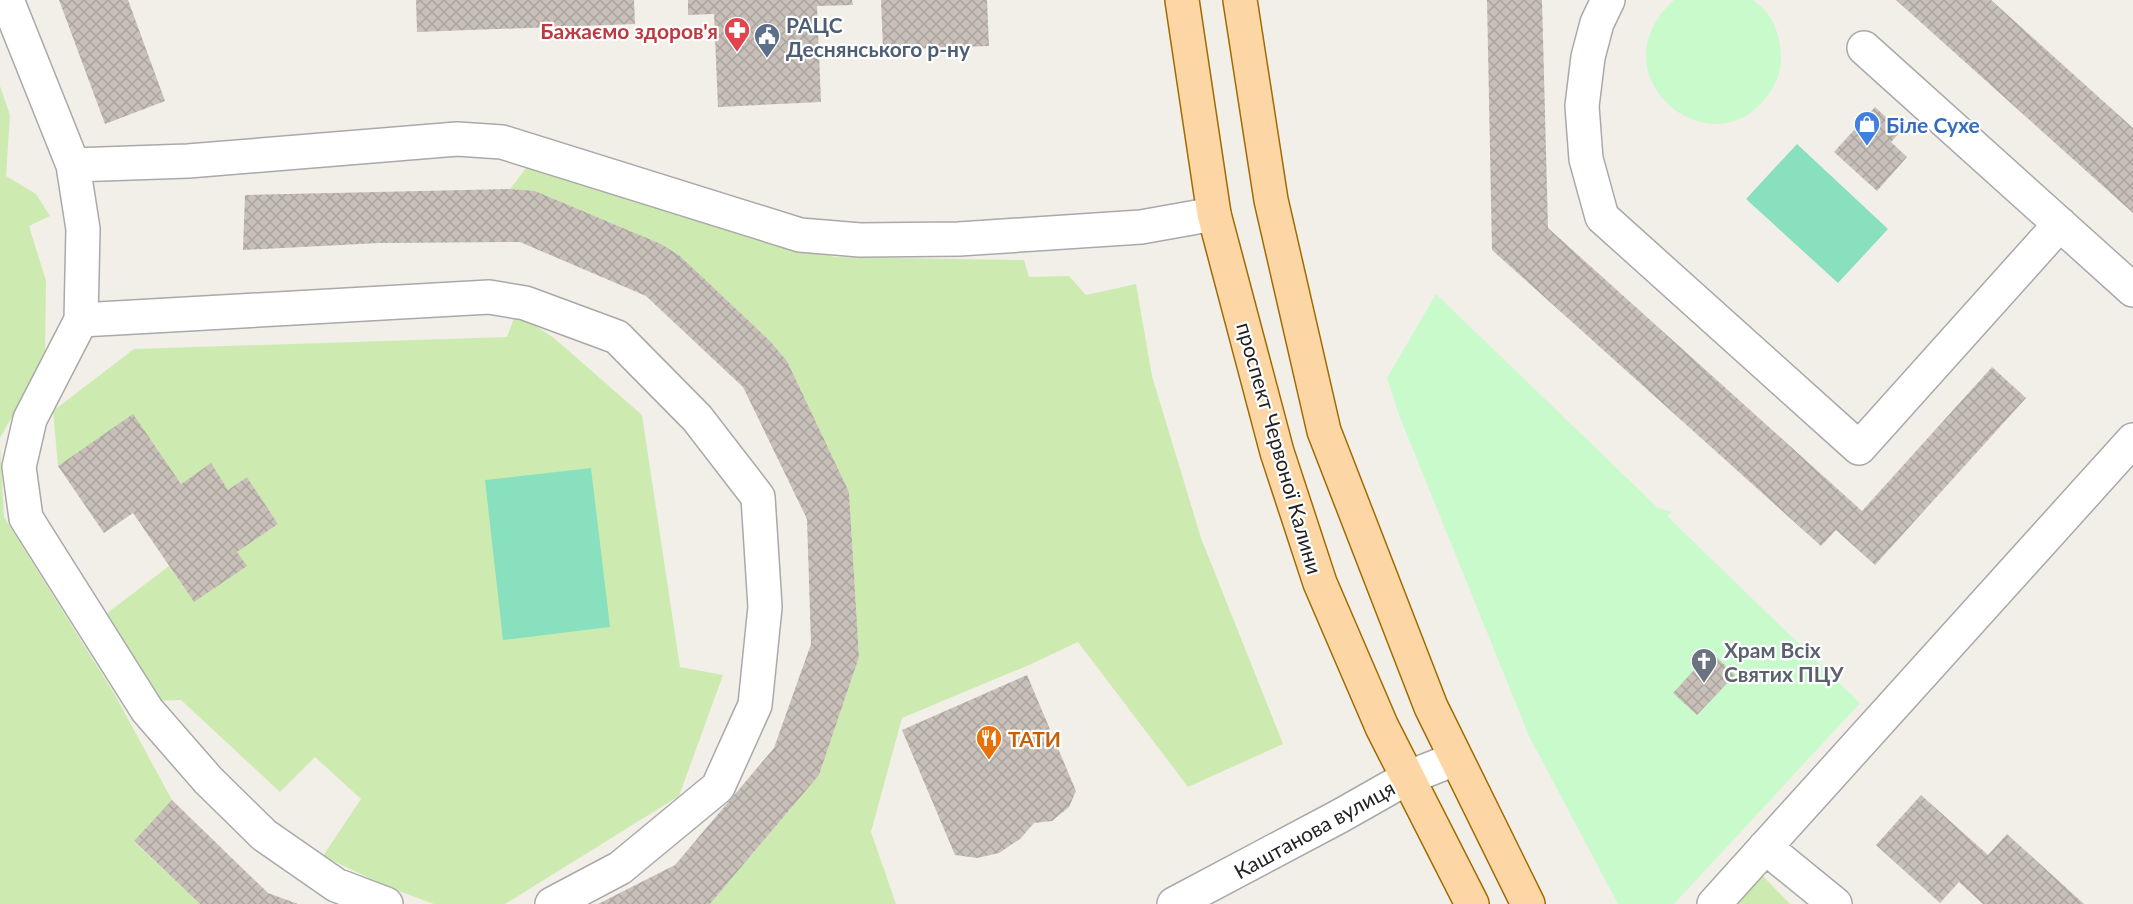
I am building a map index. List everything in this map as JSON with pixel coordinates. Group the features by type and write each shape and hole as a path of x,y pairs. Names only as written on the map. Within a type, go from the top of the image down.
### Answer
{"main road":[{"name":"проспект Червоної Калини","path":"1182,0 1214,214 1277,452 1320,583 1382,728 1472,904"},
{"path":"1240,0 1271,200 1324,432 1384,590 1455,759 1528,904"}],"street":[{"path":"7,0 73,165 83,229 81,320 30,419 19,467 26,518 147,710 208,780 273,841 336,885 386,904"},
{"path":"1608,0 1598,23 1588,57 1582,106 1586,159 1602,217 1859,448 2060,224"},
{"path":"1864,48 2133,290"},
{"path":"73,165 188,161 457,139 502,142 800,235 860,240 959,239 1141,227 1214,214"},
{"path":"81,320 489,297 525,303 617,338 698,418 758,496 765,607 755,705 718,787 621,868 552,904"},
{"path":"1714,904 2133,440"},
{"name":"Каштанова вулиця","path":"1174,904 1340,816 1407,777 1455,759"},
{"path":"1765,847 1835,904"}],"green space":[{"path":"1674,0 1753,0 1766,11 1775,25 1781,50 1778,76 1764,100 1741,119 1715,124 1690,118 1668,104 1652,82 1646,57 1652,28"},
{"path":"0,86 10,115 6,176 36,194 50,216 29,226 46,281 45,358 0,438"},
{"path":"1797,144 1888,229 1838,283 1746,199"},
{"path":"529,164 835,257 1024,260 1029,277 1069,276 1086,295 1136,284 1152,376 1201,538 1283,744 1188,787 1078,642 902,718 871,832 896,904 710,904 819,775 859,657 849,492 787,361 769,340 680,256 661,244 535,191 510,189"},
{"path":"1436,294 1658,508 1672,512 1667,516 1860,703 1674,904 1618,904 1529,736 1399,415 1387,378"},
{"path":"516,313 554,338 642,415 680,667 723,675 679,796 505,904 434,904 388,887 323,856 361,799 315,757 280,792 181,700 155,701 106,614 169,566 194,602 237,552 278,524 247,477 228,490 210,464 181,484 133,415 58,466 53,411 134,349 507,337"},
{"path":"0,446 4,517 115,695 172,800 134,842 200,904 0,904"},
{"path":"591,468 610,627 503,640 485,480"},
{"path":"1761,874 1790,904 1734,904"}],"building":[{"path":"59,0 128,0 165,101 105,124"},
{"path":"416,0 634,0 635,24 417,32"},
{"name":"РАЦС Деснянського р-ну","path":"688,0 852,0 853,5 817,6 821,102 718,107 714,14 688,15"},
{"name":"РАЦС Деснянського р-ну","path":"881,0 987,0 989,46 883,50"},
{"path":"1487,0 1542,0 1548,228 1862,511 1992,367 2026,398 1875,565 1836,530 1821,546 1492,250"},
{"path":"1896,0 1991,0 2133,128 2133,213"},
{"name":"Біле Сухе","path":"1875,107 1901,131 1891,142 1907,157 1877,191 1834,152"},
{"path":"510,189 535,191 661,244 680,256 769,340 787,361 849,492 859,657 819,775 710,904 598,904 675,865 774,748 811,644 807,519 743,387 646,296 520,242 379,243 243,250 245,195"},
{"path":"133,414 181,484 211,463 228,490 247,477 278,524 237,552 247,566 194,602 133,513 104,533 58,466"},
{"name":"Храм Всіх Святих ПЦУ","path":"1711,652 1735,675 1697,715 1673,693"},
{"name":"ТАТИ","path":"1027,675 1076,791 1069,807 1052,821 1034,823 1020,839 999,853 977,858 955,855 902,730"},
{"path":"1921,795 1988,855 2007,834 2084,904 1983,904 1959,882 1940,903 1876,845"},
{"path":"172,800 268,893 298,904 200,904 134,841"}],"place":[{"name":"Бажаємо здоров'я","path":"737,53"},
{"name":"РАЦС Деснянського р-ну","path":"767,59"},
{"name":"Біле Сухе","path":"1867,147"},
{"name":"Храм Всіх Святих ПЦУ","path":"1704,684"},
{"name":"ТАТИ","path":"989,761"}]}
